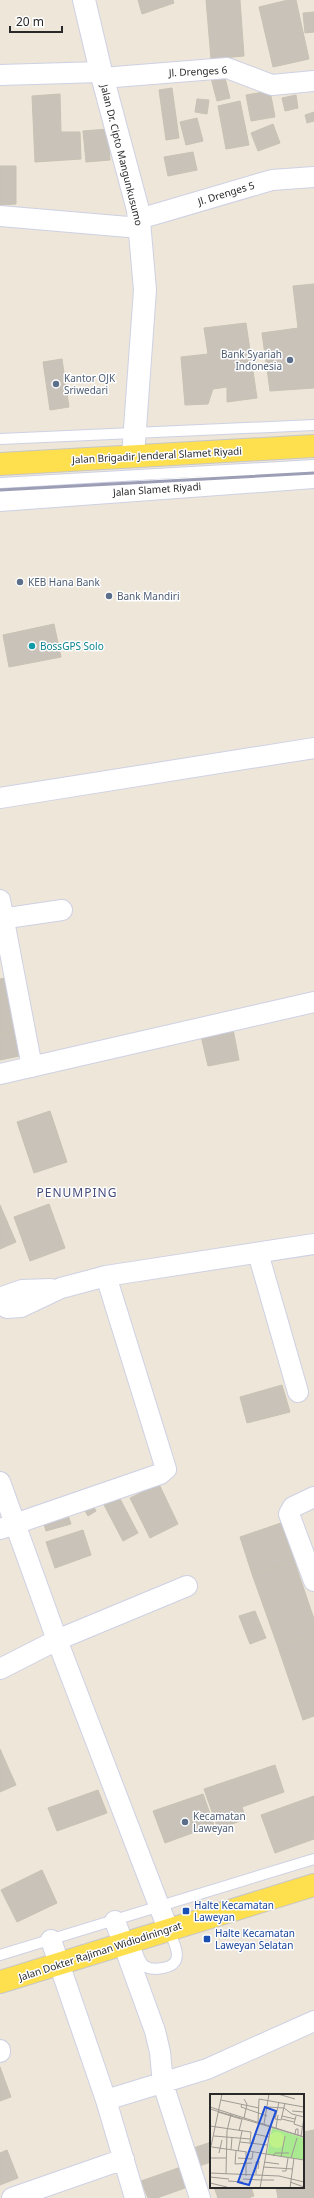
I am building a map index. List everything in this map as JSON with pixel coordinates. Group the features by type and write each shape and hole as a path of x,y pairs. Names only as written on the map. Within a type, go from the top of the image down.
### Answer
{"main road":[{"name":"Jalan Dr. Cipto Mangunkusumo","path":"84,0 140,223 145,290 133,456"},
{"name":"Jalan Brigadir Jenderal Slamet Riyadi","path":"0,464 314,446"},
{"name":"Jalan Dokter Rajiman Widiodiningrat","path":"0,1982 60,1965 168,1929 314,1885"}],"street":[{"name":"Jl. Drenges 6","path":"0,75 102,75 227,68 272,85 314,81"},
{"name":"Jl. Drenges 5","path":"140,223 272,180 314,177"},
{"path":"0,216 140,223"},
{"name":"Jalan Slamet Riyadi","path":"0,501 314,478"},
{"path":"0,798 314,748"},
{"path":"32,1067 1,913 62,910"},
{"path":"0,1074 314,1002"},
{"path":"3,1303 21,1307 61,1288 106,1276 314,1244"},
{"path":"258,1253 298,1392"},
{"path":"8,1526 160,1474 166,1469 106,1276"},
{"path":"0,1482 8,1526 57,1640 168,1929"},
{"path":"314,1497 293,1507 289,1514 314,1581"},
{"path":"0,1669 57,1640 187,1586"},
{"path":"115,1921 129,1942 155,2031 160,2052 163,2084 200,2198"},
{"path":"51,1940 106,2100 136,2198"},
{"path":"106,2100 163,2084 207,2069 314,2021"},
{"path":"12,2198 124,2159"}],"lane":[{"path":"0,439 314,425"},
{"path":"0,483 314,465"},
{"path":"0,1955 313,1862"},
{"path":"129,1942 145,1967 155,1970 167,1967 174,1964 178,1957 168,1929"}],"building":[{"path":"138,0 173,0 174,3 142,14"},
{"path":"206,0 240,0 244,56 211,59"},
{"path":"288,0 296,0 309,59 273,67 259,7"},
{"path":"314,12 314,32 305,33 303,13"},
{"path":"224,74 230,98 217,101 211,78"},
{"path":"172,88 179,138 166,140 159,90"},
{"path":"270,91 275,117 251,121 246,95"},
{"path":"60,94 61,132 80,132 81,159 35,162 32,96"},
{"path":"296,95 298,108 285,111 282,98"},
{"path":"197,99 209,100 207,114 195,112"},
{"path":"240,101 249,145 226,149 218,106"},
{"path":"314,112 314,121 307,123 305,115"},
{"path":"197,118 203,141 186,145 180,122"},
{"path":"273,124 280,143 258,151 251,133"},
{"path":"108,129 110,160 86,162 83,131"},
{"path":"193,152 197,170 168,176 164,157"},
{"path":"0,166 16,166 16,204 0,205"},
{"name":"Bank Syariah Indonesia","path":"314,284 314,388 270,391 262,333 298,328 293,286"},
{"path":"246,323 257,398 227,402 227,387 213,389 208,404 185,405 181,357 208,354 204,328"},
{"name":"Kantor OJK Sriwedari","path":"62,359 69,407 50,410 43,362"},
{"name":"BossGPS Solo","path":"54,624 61,657 9,667 3,635"},
{"path":"5,978 8,996 0,998 0,979"},
{"path":"8,996 15,1031 0,1034 0,998"},
{"path":"233,1029 239,1060 208,1066 201,1036"},
{"path":"15,1031 20,1056 0,1060 0,1034"},
{"path":"50,1111 67,1162 34,1173 17,1122"},
{"path":"49,1204 65,1248 30,1261 14,1217"},
{"path":"0,1205 16,1242 0,1249"},
{"path":"282,1385 290,1412 247,1423 240,1397"},
{"path":"159,1484 178,1524 150,1538 130,1498"},
{"path":"117,1493 138,1533 123,1541 102,1501"},
{"path":"89,1499 96,1511 88,1516 81,1504"},
{"path":"66,1509 71,1524 46,1531 42,1517"},
{"path":"281,1523 294,1560 252,1574 240,1537"},
{"path":"83,1530 91,1555 55,1568 46,1542"},
{"path":"294,1560 314,1619 314,1635 278,1647 252,1574"},
{"path":"255,1611 266,1638 250,1644 239,1616"},
{"path":"314,1635 314,1716 303,1720 278,1647"},
{"path":"0,1749 16,1785 0,1792"},
{"path":"275,1765 284,1792 242,1807 246,1819 218,1829 204,1789"},
{"path":"98,1790 107,1813 57,1831 48,1808"},
{"path":"203,1794 214,1825 165,1843 153,1811"},
{"path":"314,1796 314,1839 275,1853 261,1815"},
{"path":"42,1870 57,1903 17,1922 1,1890"},
{"path":"0,2067 11,2097 0,2101"},
{"path":"314,2130 314,2198 278,2198 276,2188 304,2188 304,2132"},
{"path":"210,2142 210,2162 193,2168 188,2150"},
{"path":"7,2150 18,2178 0,2185 0,2153"},
{"path":"181,2167 188,2187 157,2198 148,2198 141,2181"},
{"path":"214,2188 251,2188 254,2196 248,2198 218,2198"}],"railway":[{"path":"0,490 314,473"}],"place":[{"name":"Bank Syariah Indonesia","path":"290,360"},
{"name":"Kantor OJK Sriwedari","path":"56,384"},
{"name":"KEB Hana Bank","path":"20,582"},
{"name":"Bank Mandiri","path":"109,596"},
{"name":"BossGPS Solo","path":"32,646"},
{"name":"Kecamatan Laweyan","path":"185,1822"},
{"name":"Halte Kecamatan Laweyan","path":"186,1911"},
{"name":"Halte Kecamatan Laweyan Selatan","path":"207,1939"}],"district":[{"name":"PENUMPING","path":"77,1192"}]}
